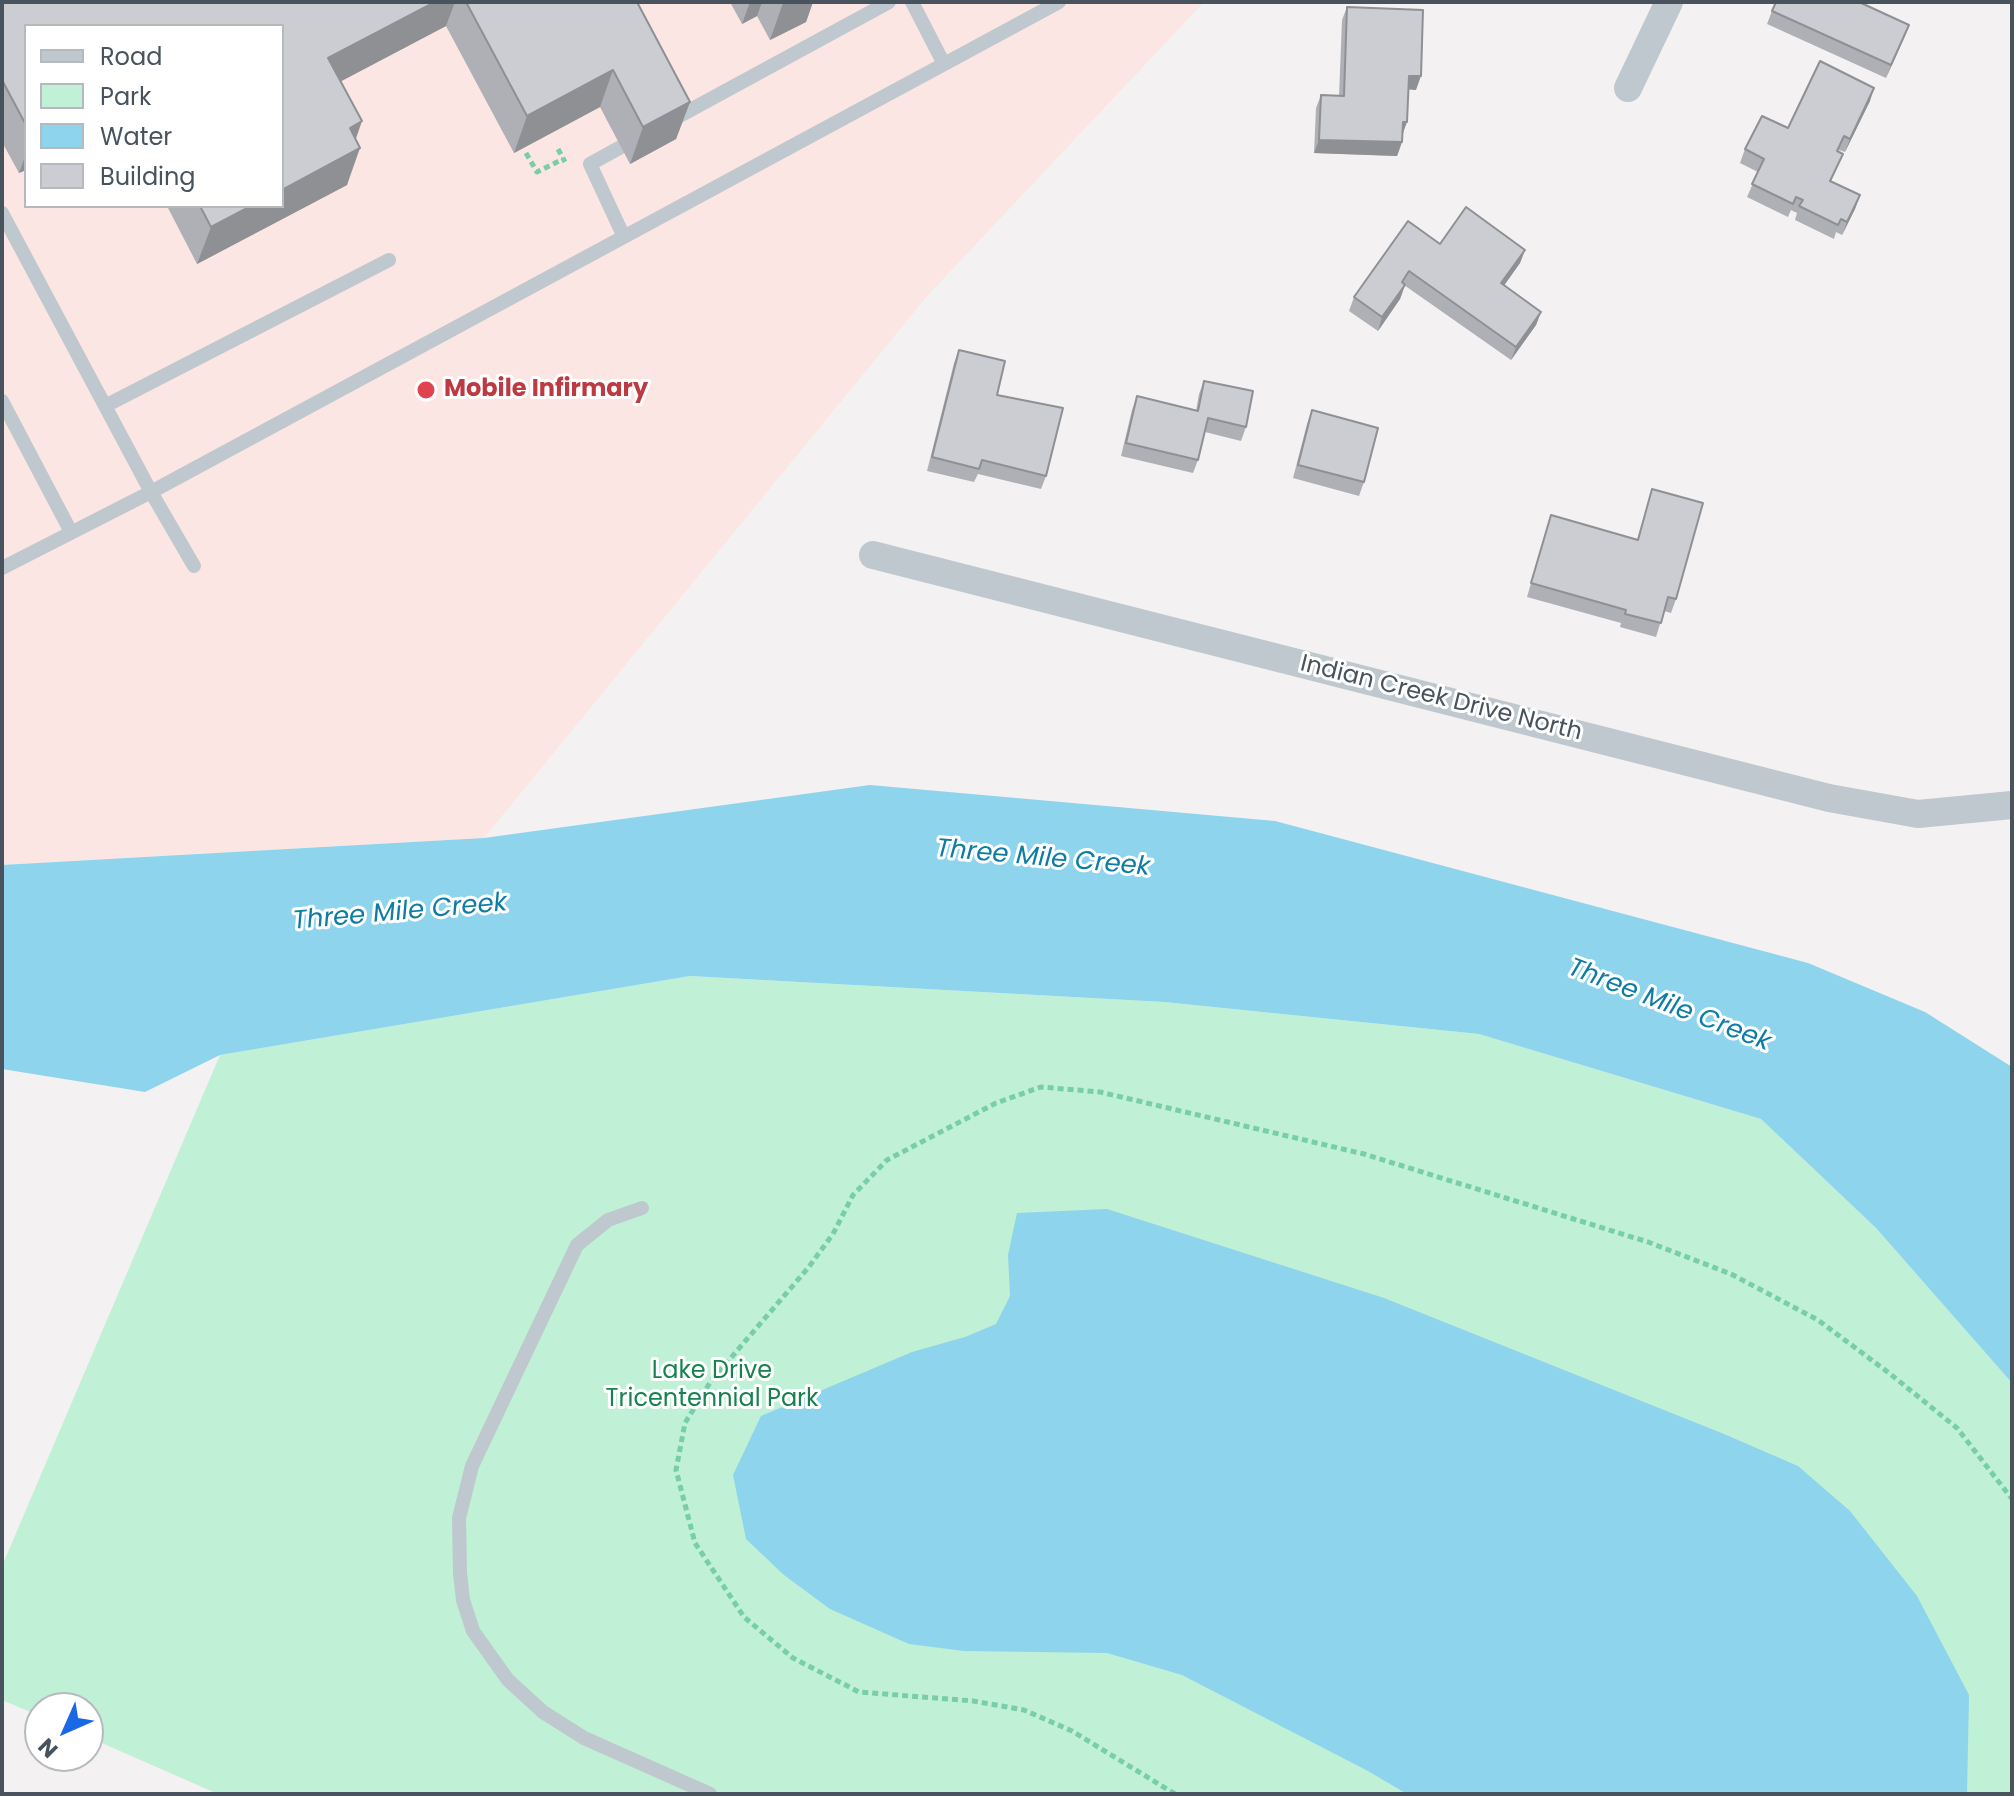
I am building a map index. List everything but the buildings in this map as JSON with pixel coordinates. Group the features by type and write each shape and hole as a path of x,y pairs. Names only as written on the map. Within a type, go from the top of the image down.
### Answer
{"street":[{"path":"1628,88 1669,2"},
{"name":"Indian Creek Drive North","path":"873,555 1829,798 1918,814 2012,805"}],"lane":[{"path":"668,122 889,2"},
{"path":"912,2 944,64"},
{"path":"2,568 151,492 1059,2"},
{"path":"621,147 590,164 624,237"},
{"path":"2,213 151,492 194,566"},
{"path":"105,406 389,260"},
{"path":"2,401 71,532"},
{"path":"642,1208 608,1220 577,1245 472,1466 459,1518 463,1600 473,1631 508,1680 543,1712 584,1738 710,1794"}],"path":[{"path":"558,149 569,170"},
{"path":"526,153 537,172 563,159"},
{"path":"1175,1794 1072,1731 1024,1710 973,1701 859,1692 793,1658 744,1617 695,1543 676,1470 685,1423 711,1381 808,1268 833,1234 853,1195 887,1160 996,1103 1041,1087 1100,1092 1364,1154 1648,1242 1731,1274 1818,1320 1889,1373 1957,1428 2012,1499"}],"shaded area":[{"name":"Mobile Infirmary","path":"2,2 1204,2 928,295 484,838 2,865"}],"green space":[{"name":"Lake Drive Tricentennial Park","path":"690,976 1164,1002 1479,1034 1761,1119 1876,1228 2012,1383 2012,1794 218,1794 104,1744 104,1692 24,1692 24,1709 2,1700 2,1566 220,1055"}],"water":[{"name":"Three Mile Creek","path":"870,785 1275,821 1808,963 1925,1012 2012,1067 2012,1383 1876,1228 1761,1119 1479,1034 1164,1002 690,976 220,1055 145,1092 2,1069 2,865 484,838"},
{"path":"1107,1209 1384,1298 1798,1466 1850,1511 1917,1596 1969,1695 1967,1794 1407,1794 1182,1675 1107,1653 964,1651 909,1644 830,1609 784,1575 746,1539 733,1475 761,1416 912,1352 965,1337 996,1324 1010,1296 1008,1255 1017,1213"}],"place":[{"name":"Mobile Infirmary","path":"426,390"}]}
